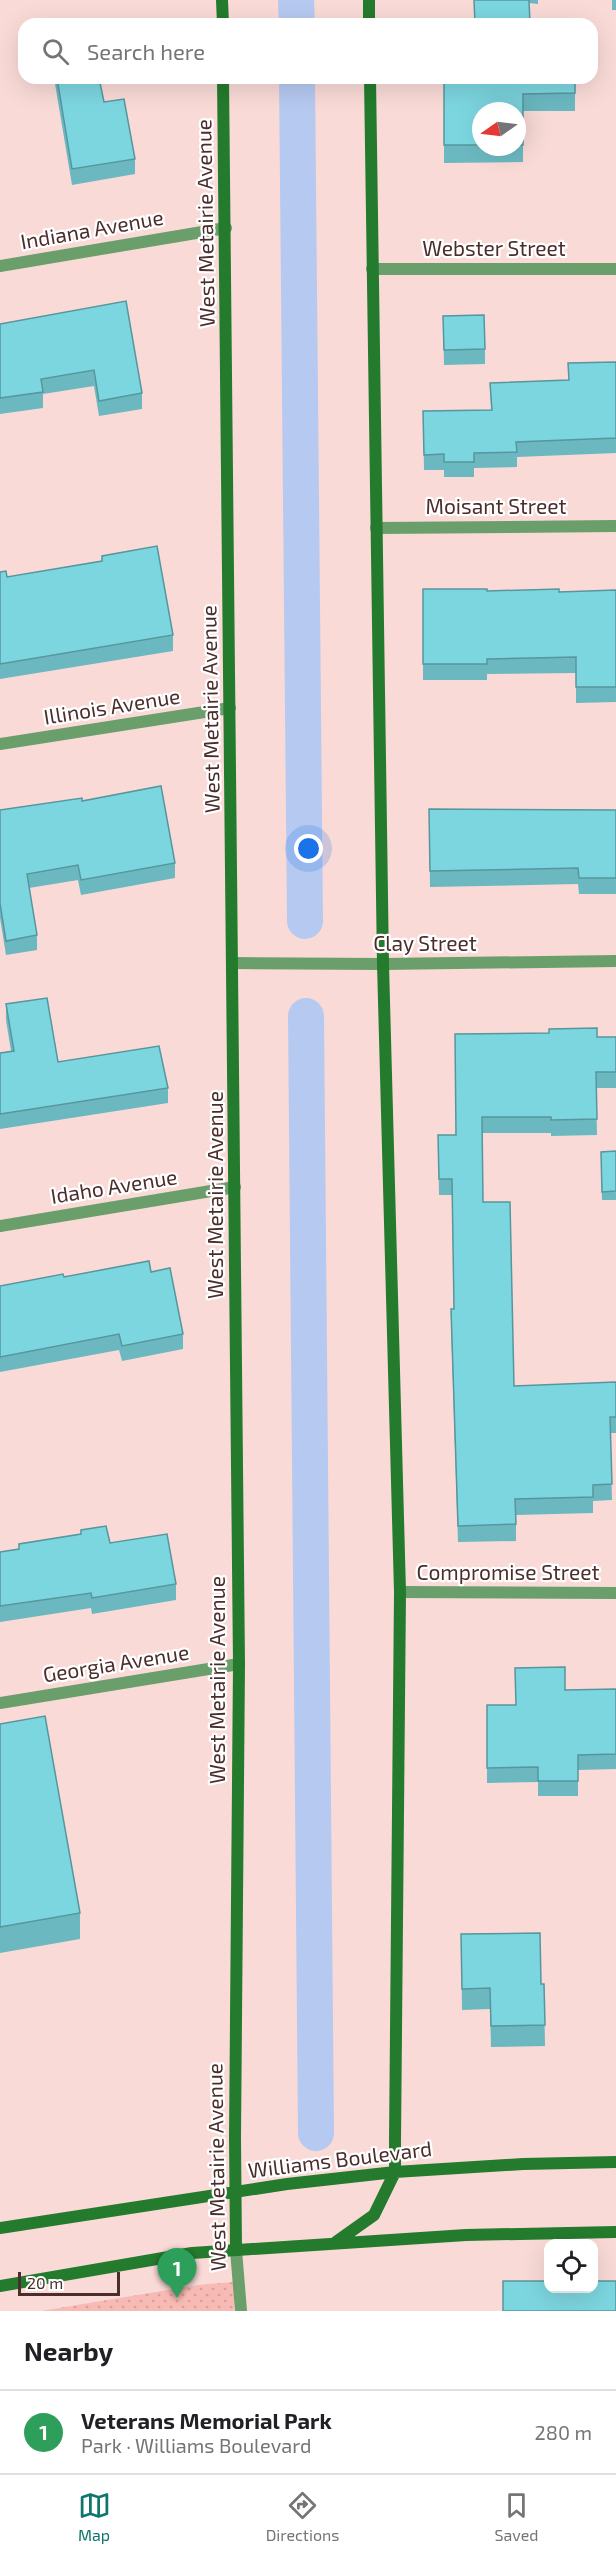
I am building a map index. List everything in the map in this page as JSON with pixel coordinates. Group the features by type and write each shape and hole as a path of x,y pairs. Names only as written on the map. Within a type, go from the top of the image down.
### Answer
{"main road":[{"path":"222,0 223,18"},
{"path":"369,0 369,18"},
{"name":"West Metairie Avenue","path":"224,84 239,1664 236,2250"},
{"path":"336,2242 374,2215 395,2172 400,1592 383,964 370,84"},
{"name":"Williams Boulevard","path":"0,2228 235,2192 395,2172 501,2165 616,2163"},
{"path":"0,2286 192,2253 466,2235 616,2232"}],"street":[{"name":"Indiana Avenue","path":"0,266 225,228"},
{"name":"Webster Street","path":"372,269 616,269"},
{"name":"Moisant Street","path":"376,528 616,526"},
{"name":"Illinois Avenue","path":"0,744 230,708"},
{"name":"Clay Street","path":"234,963 616,961"},
{"name":"Idaho Avenue","path":"0,1226 235,1187"},
{"name":"Compromise Street","path":"400,1592 616,1593"},
{"name":"Georgia Avenue","path":"0,1703 239,1664"},
{"name":"West Metairie Avenue","path":"236,2250 241,2311"}],"shaded area":[{"path":"234,2282 234,2311 41,2311 198,2285"}],"building":[{"path":"474,0 529,0 530,18 475,18"},
{"path":"58,84 100,84 104,102 124,99 135,159 72,169"},
{"path":"444,84 575,84 575,93 523,94 523,102 472,102 472,145 444,145"},
{"path":"126,301 142,393 99,401 94,370 41,379 43,392 0,398 0,324"},
{"path":"484,315 485,349 444,350 443,316"},
{"path":"616,362 616,438 516,442 517,452 474,453 474,462 444,462 444,454 424,455 423,411 492,410 490,383 569,380 568,363"},
{"path":"157,546 173,635 0,664 0,572 6,571 7,577 102,561 102,556"},
{"path":"423,589 487,589 487,591 559,589 559,592 616,590 616,687 576,687 576,657 487,659 487,664 423,664"},
{"path":"161,786 175,863 81,880 78,865 27,874 37,935 6,941 0,903 0,810 82,798 82,801"},
{"path":"429,809 616,810 616,878 579,878 578,868 430,871"},
{"path":"47,998 58,1062 159,1046 168,1088 0,1114 0,1053 14,1051 6,1004"},
{"path":"597,1028 597,1037 616,1037 616,1072 596,1072 597,1119 482,1117 483,1202 510,1202 514,1386 616,1382 616,1417 610,1417 612,1484 593,1485 593,1497 515,1499 516,1524 458,1526 451,1309 454,1309 452,1179 439,1179 438,1135 456,1135 455,1034 549,1033 549,1029"},
{"path":"616,1151 616,1191 602,1192 601,1152"},
{"path":"149,1261 151,1272 170,1268 183,1334 122,1346 119,1334 0,1357 0,1286"},
{"path":"106,1526 110,1543 167,1534 176,1584 92,1598 91,1593 0,1606 0,1552 19,1549 19,1544 81,1534 81,1530"},
{"path":"565,1667 565,1690 616,1689 616,1754 578,1755 578,1781 538,1781 538,1767 487,1768 487,1705 516,1705 515,1668"},
{"path":"45,1716 80,1913 0,1927 0,1724"},
{"path":"540,1933 545,2025 491,2026 490,1988 462,1989 461,1934"},
{"path":"503,2281 544,2281 544,2293 598,2293 598,2281 616,2281 616,2311 503,2311"}],"waterway":[{"path":"296,0 297,18"},
{"path":"297,84 305,921"},
{"path":"306,1016 316,2133"}],"place":[{"name":"Veterans Memorial Park","path":"177,2298"}]}
